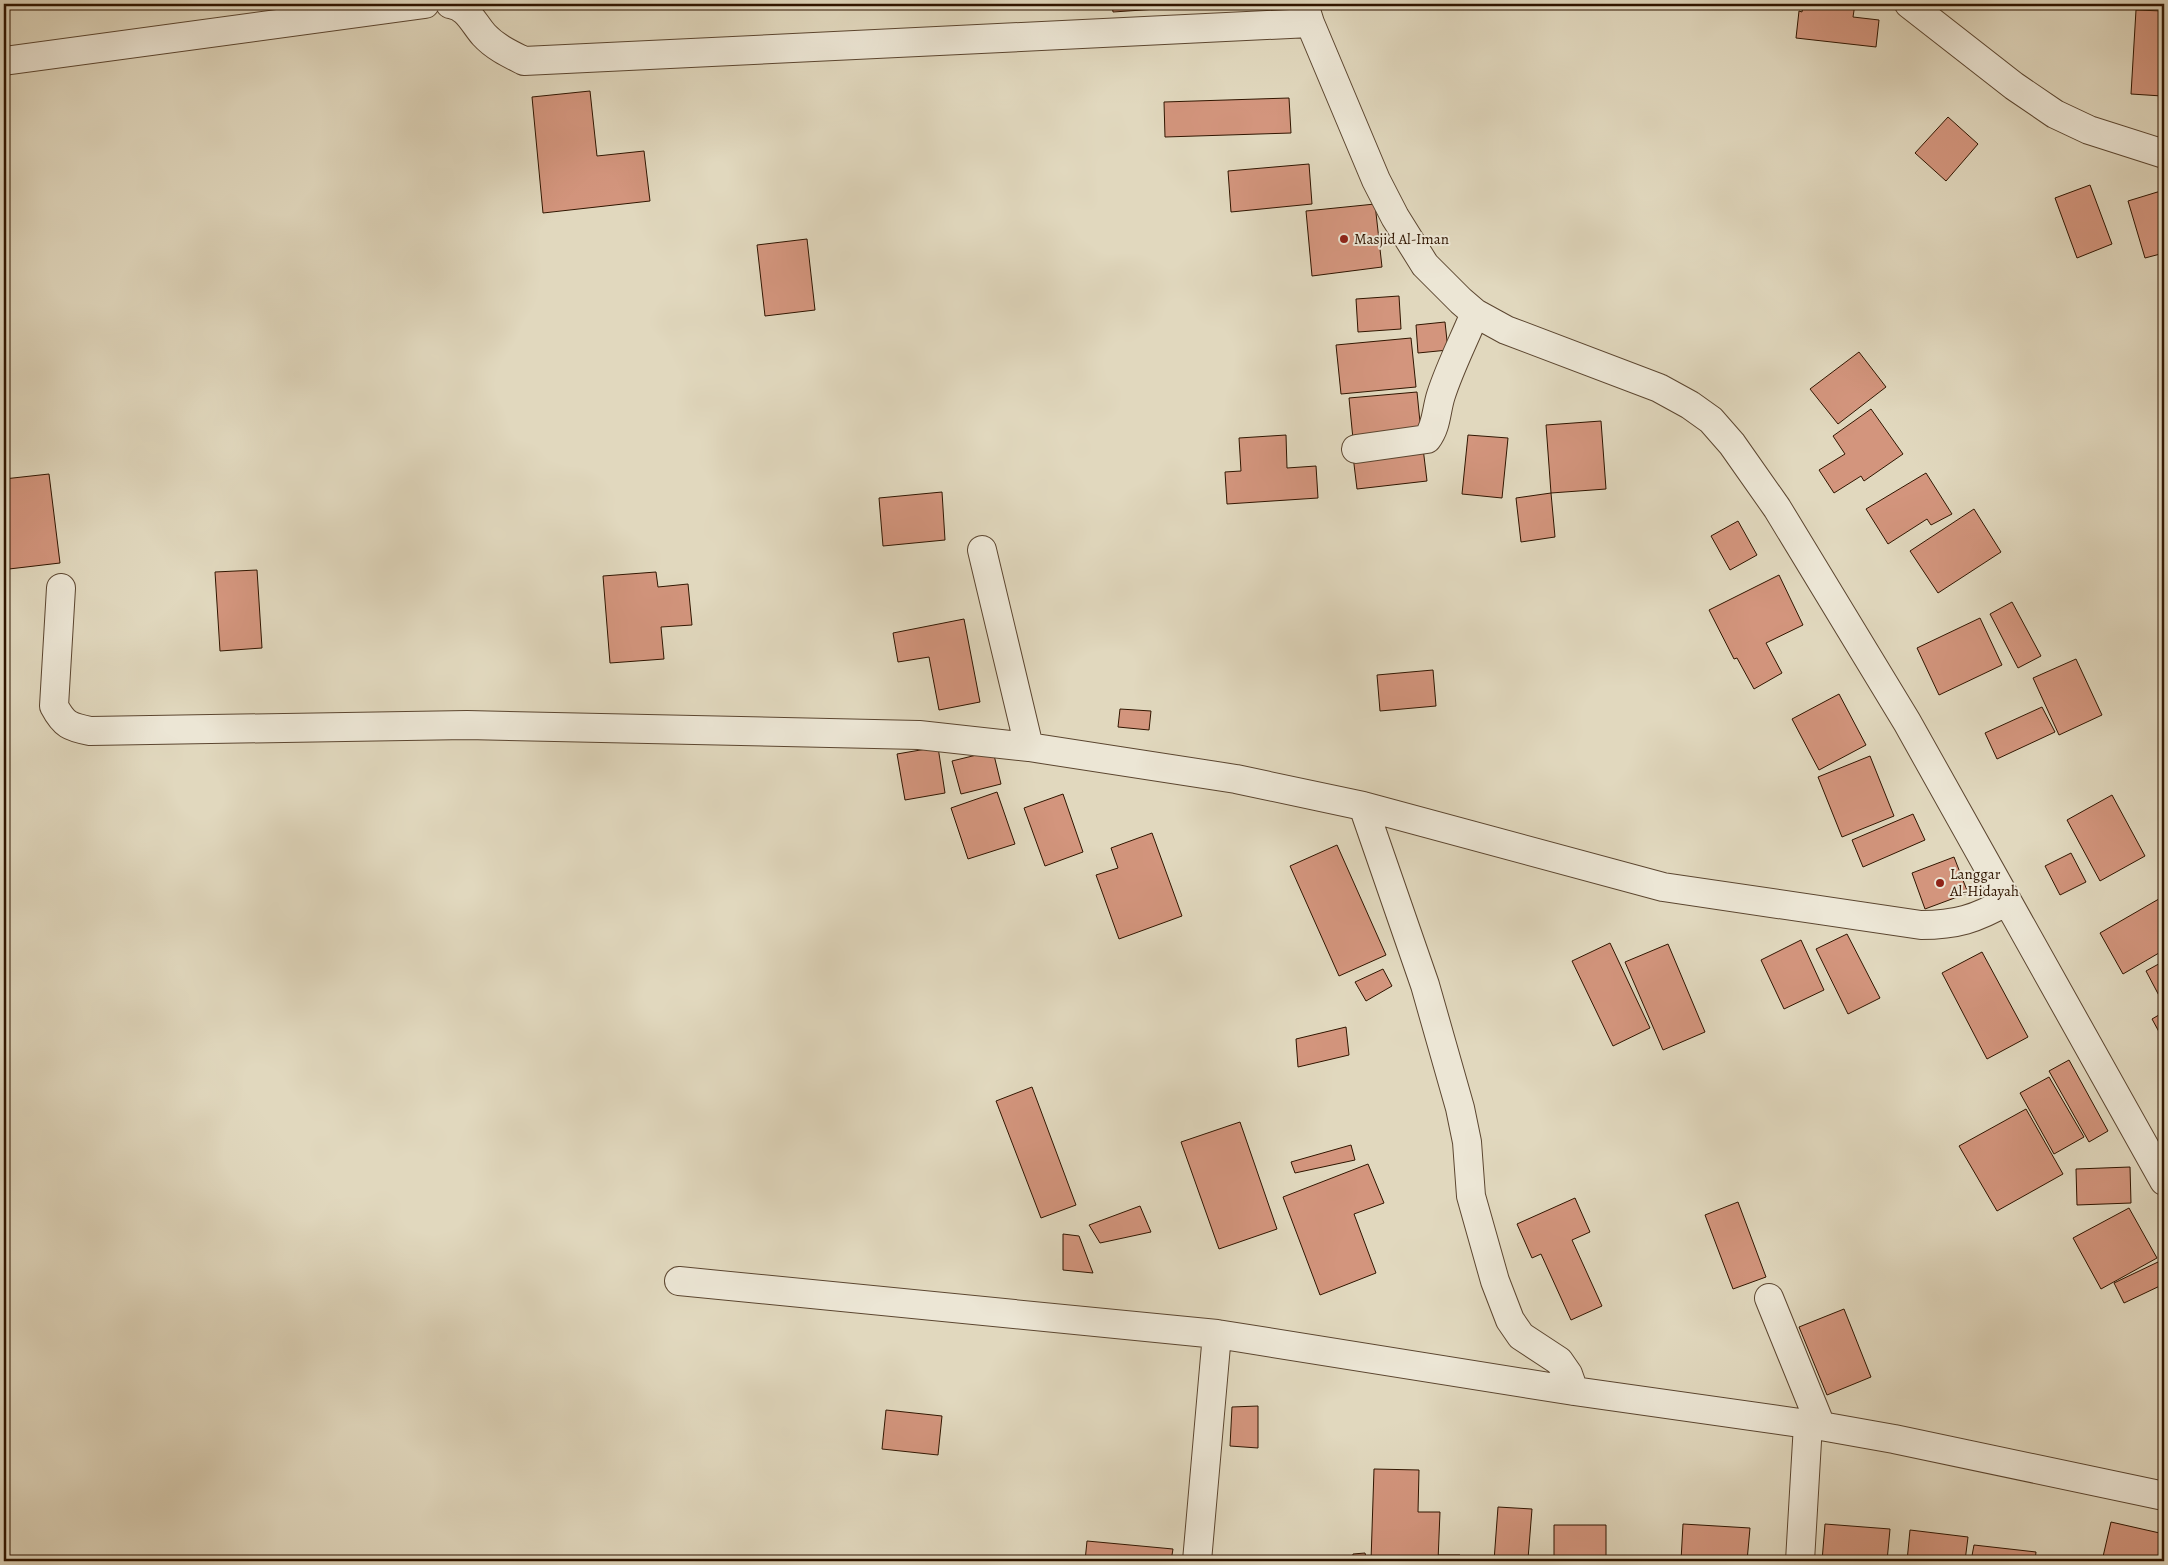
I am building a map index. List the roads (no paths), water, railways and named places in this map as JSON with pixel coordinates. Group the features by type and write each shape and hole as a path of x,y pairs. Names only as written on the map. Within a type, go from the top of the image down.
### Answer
{"street":[{"path":"4,61 425,4"},
{"path":"450,4 454,4 468,14 484,35 504,51 524,61 1307,13 1376,180 1395,217 1425,265 1475,313 1506,330 1659,388 1690,404 1711,420 1732,444 1777,508 1907,722 2164,1181"},
{"path":"1909,4 2014,86 2055,114 2090,130 2164,154"},
{"path":"1356,449 1427,439 1433,429 1444,388 1475,313"},
{"path":"982,550 1029,747"},
{"path":"61,588 54,706 60,718 70,727 90,731 466,725 919,735 1029,747 1236,778 1363,806 1663,887 1911,924 1942,925 1964,921 1981,916 2007,901"},
{"path":"1363,806 1424,985 1460,1108 1467,1142 1471,1196 1495,1281 1510,1320 1521,1336 1559,1361 1568,1374 1574,1391"},
{"path":"679,1281 1217,1334 1574,1391 1815,1425 1894,1439 2164,1496"},
{"path":"1769,1298 1815,1425 1800,1561"},
{"path":"1197,1561 1217,1334"}],"place":[{"name":"Masjid Al-Iman","path":"1344,239"},
{"name":"Langgar Al-Hidayah","path":"1940,883"}]}
